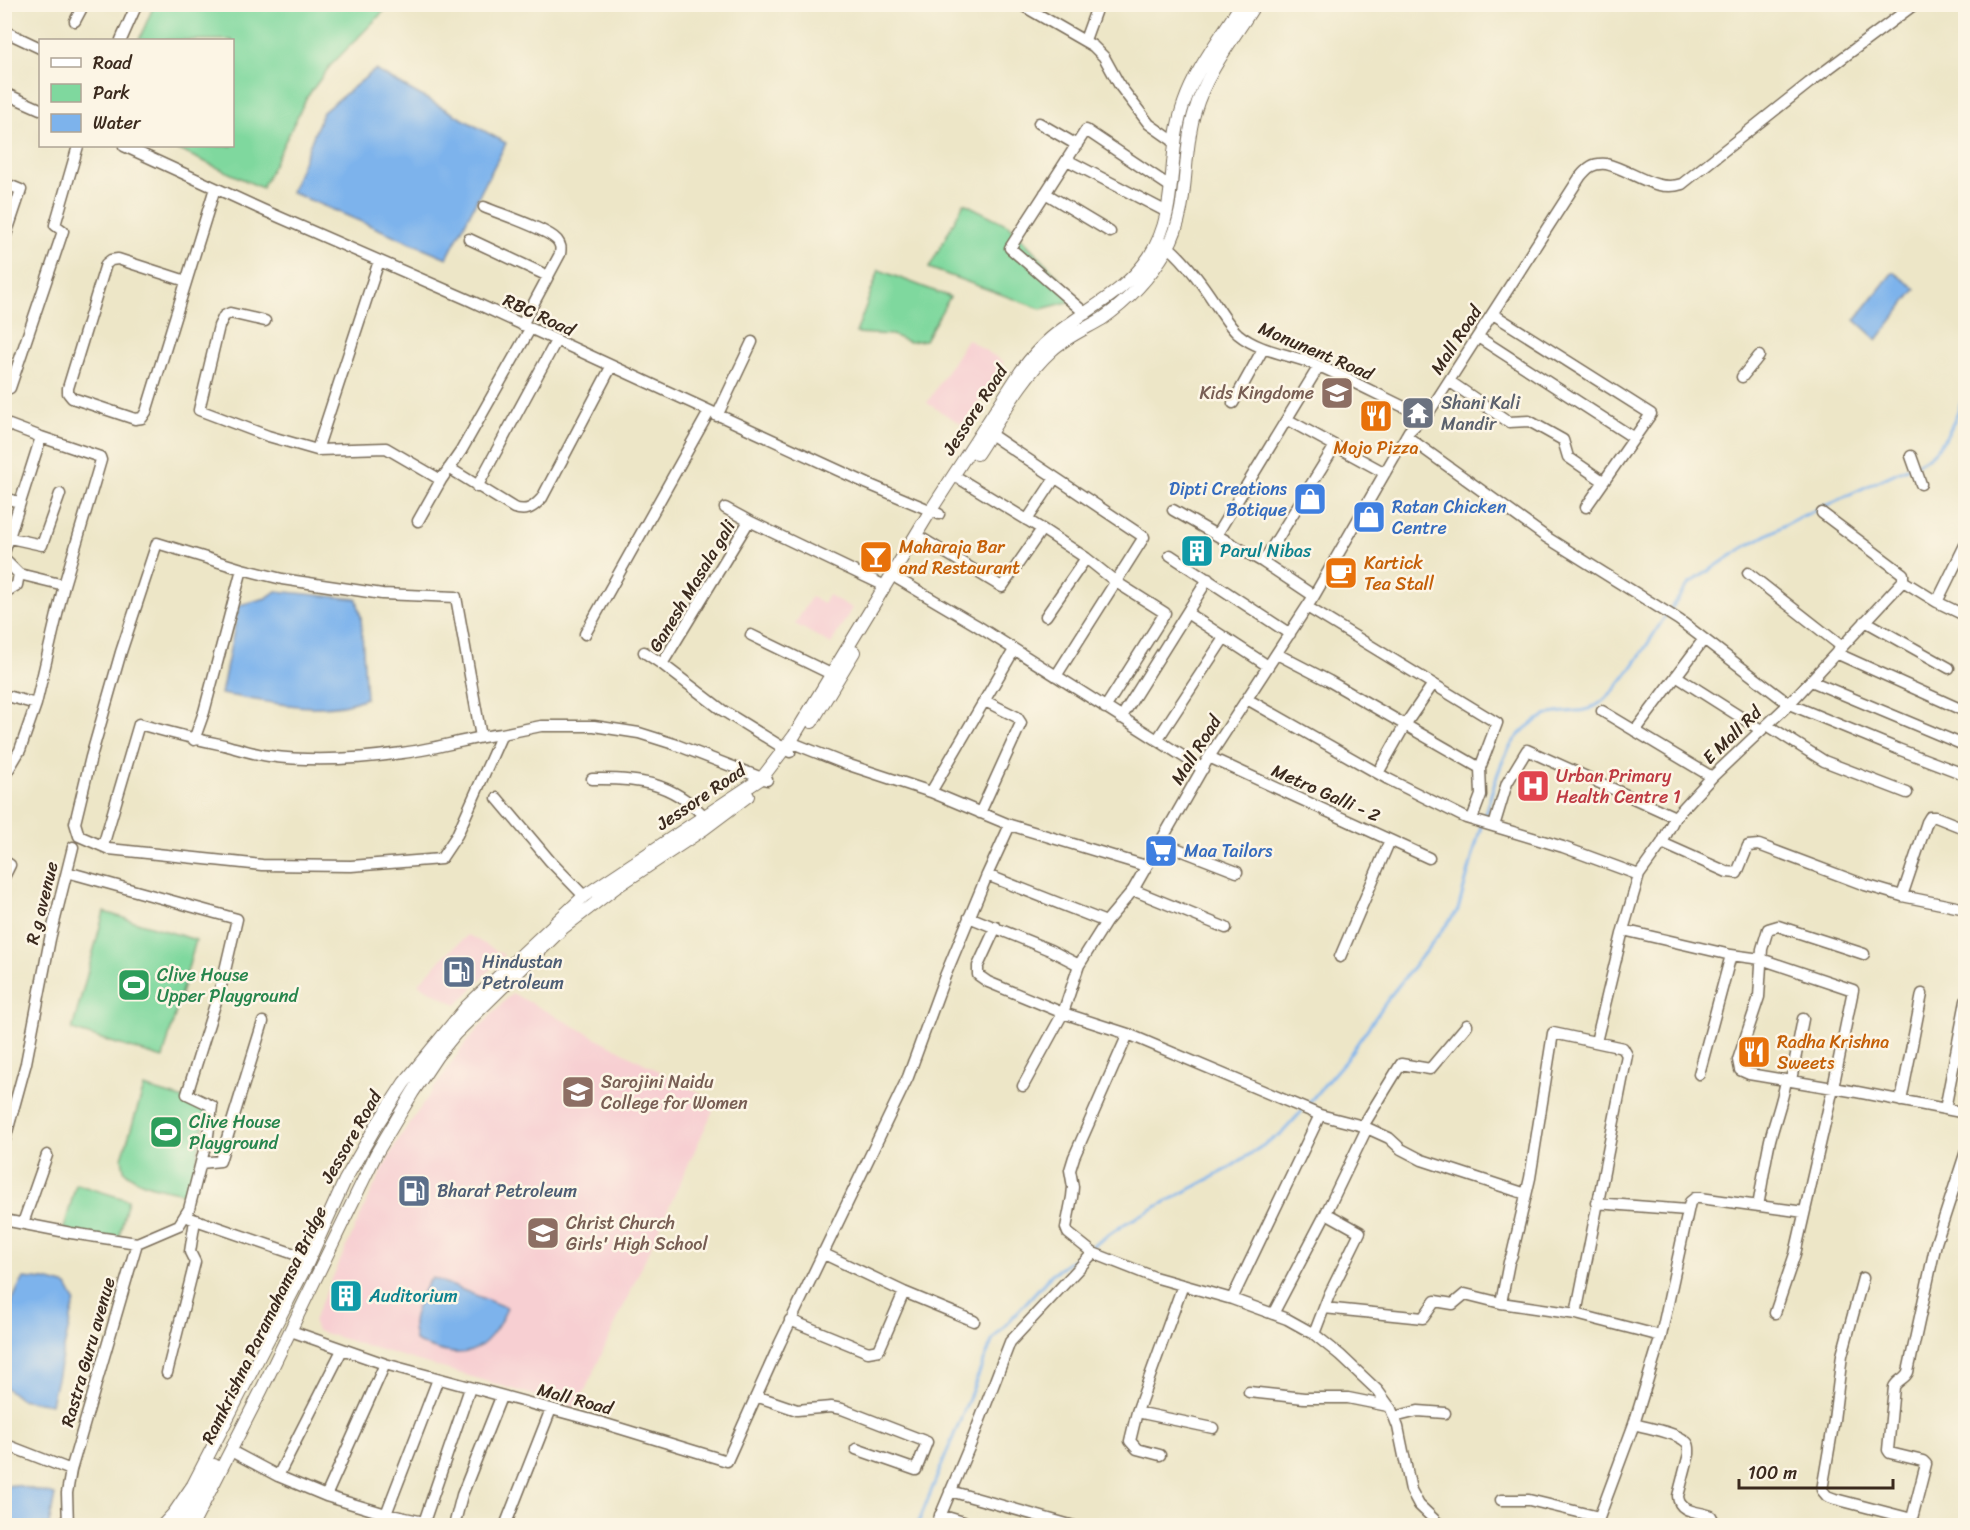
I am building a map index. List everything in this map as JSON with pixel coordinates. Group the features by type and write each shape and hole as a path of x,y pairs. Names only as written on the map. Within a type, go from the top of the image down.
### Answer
{"main road":[{"name":"Jessore Road","path":"790,747 831,674 885,586 935,512 1017,377 1035,353 1052,337 1103,303 1163,243 1176,143 1184,103 1194,81 1241,4"},
{"name":"Jessore Road","path":"444,1039 563,928 630,877 713,822 764,779 790,747 829,694 922,539 935,512 1023,385 1052,350 1118,306 1151,272 1163,243 1180,212 1191,127 1200,96 1255,4"},
{"name":"Jessore Road","path":"162,1526 193,1485 309,1259 350,1173 389,1105 425,1064 467,1006 584,896 764,779"},
{"name":"Jessore Road","path":"192,1526 291,1331 376,1154 425,1064"},
{"name":"Ramkrishna Paramahamsa Bridge","path":"177,1526 190,1509 227,1442 373,1146 425,1064"}],"street":[{"path":"75,21 84,4"},
{"path":"121,39 137,4"},
{"path":"1020,4 1085,40 1104,57 1120,87 1149,124 1176,143"},
{"path":"1085,40 1098,4"},
{"name":"Mall Road","path":"1023,1086 1063,1013 1079,964 1106,922 1133,890 1209,758 1314,596 1408,434 1426,416 1589,166 1599,163 1606,164 1658,185 1682,184 1809,83 1915,4"},
{"path":"4,31 39,48"},
{"path":"4,93 39,109"},
{"path":"1039,123 1077,145"},
{"path":"1086,314 1010,248 1086,130 1171,187"},
{"path":"10,388 63,231 55,225 78,147"},
{"name":"RBC Road","path":"126,147 868,484 935,512"},
{"path":"1067,160 1167,212"},
{"path":"4,183 21,189 4,241"},
{"path":"186,281 118,259 106,264 68,388 68,393 72,398 135,419 142,418 146,412 215,188"},
{"path":"1045,193 1110,232"},
{"path":"418,521 472,432 526,327 560,254 559,242 544,232 484,207"},
{"path":"470,239 548,276"},
{"name":"Monunent Road","path":"1163,243 1215,303 1232,328 1249,341 1263,349 1296,357 1319,366 1406,408 1418,410 1431,408"},
{"path":"317,450 379,261"},
{"path":"264,321 230,313 224,316 219,326 199,410 268,436 317,450 386,448 441,480"},
{"path":"1493,314 1651,414 1586,507"},
{"path":"1478,337 1634,438"},
{"path":"477,487 556,341"},
{"path":"585,634 713,414 752,342"},
{"path":"1233,403 1263,349"},
{"path":"1742,377 1759,356"},
{"path":"1216,534 1319,366"},
{"path":"449,468 514,508 526,510 536,505 542,498 611,367"},
{"path":"1449,381 1509,422 1529,421 1563,440 1568,457 1603,481"},
{"path":"1406,408 1409,415 1408,434 1546,537 1679,620 1789,704 1965,775"},
{"path":"1288,420 1385,473"},
{"path":"4,423 100,457 101,460 64,585 36,704 20,750 4,777"},
{"path":"990,434 1144,537 1056,676"},
{"path":"4,553 41,437"},
{"path":"1263,562 1335,446"},
{"path":"1911,456 1921,484"},
{"path":"1027,520 1054,478"},
{"path":"960,479 1042,529 1086,558 1116,582 1165,613 1105,708"},
{"path":"10,538 42,545 60,494"},
{"path":"4,498 19,502"},
{"path":"725,508 749,521"},
{"path":"1173,510 1263,562 1314,596"},
{"path":"1822,513 1904,574 1903,581 1937,602 1965,614"},
{"name":"Ganesh Masala gali","path":"790,747 722,710 662,664 749,521 885,586"},
{"path":"922,539 1002,587 1042,529"},
{"path":"481,737 456,597 382,594 282,579 157,543 98,729 75,823 80,836 109,849 261,865 351,866 441,859 457,835 502,734"},
{"path":"1937,602 1965,543"},
{"path":"1170,555 1290,634"},
{"path":"1046,616 1086,558"},
{"path":"4,559 19,574 64,585"},
{"path":"194,740 204,712 242,569"},
{"path":"1748,573 1839,650 1960,709"},
{"path":"4,593 17,585 19,574"},
{"path":"898,579 1203,769"},
{"path":"1121,718 1208,579"},
{"name":"E Mall Rd","path":"1596,1042 1639,875 1662,843 1676,817 1712,777 1789,704 1903,581"},
{"path":"1307,607 1497,723 1480,768 1481,795 1469,818"},
{"path":"1187,613 1269,666"},
{"path":"1866,621 1949,668"},
{"path":"751,635 831,674"},
{"path":"1157,740 1224,638"},
{"path":"1635,731 1704,639"},
{"path":"931,792 1014,650"},
{"path":"644,652 662,664"},
{"path":"1277,654 1329,681 1480,768"},
{"path":"1676,676 1824,761 1907,793"},
{"path":"1810,681 1965,746"},
{"path":"1378,772 1405,725 1433,684"},
{"path":"4,695 36,704"},
{"path":"1247,699 1378,772 1469,818 1639,875"},
{"path":"980,813 1021,723 1017,717 985,701"},
{"path":"1602,711 1712,777"},
{"path":"104,846 139,724 194,740 268,756 327,759 437,748 541,726 594,726 639,733 764,779"},
{"path":"790,747 931,792 1010,825 1146,866"},
{"path":"1494,826 1507,783 1527,750 1676,817"},
{"name":"Metro Galli - 2","path":"1209,758 1429,858"},
{"path":"592,779 621,778 649,782 682,796 704,816"},
{"path":"497,798 550,861 584,896"},
{"path":"1902,896 1930,817 1936,817 1965,829"},
{"name":"Mall Road","path":"291,1331 385,1364 599,1422 728,1461 790,1320 908,1077 945,976 1010,825"},
{"path":"1340,957 1390,840"},
{"path":"1160,842 1237,872"},
{"path":"1662,843 1727,872 1737,873 1748,846 1759,845 1865,885 1902,896 1965,909"},
{"name":"R g avenue","path":"4,1143 26,1064 50,939 73,847"},
{"path":"4,861 10,865 4,877"},
{"path":"67,872 237,919 223,979 187,1094 212,1106 189,1209 190,1252 195,1262 166,1373"},
{"path":"987,875 1106,922"},
{"path":"1133,890 1226,928"},
{"path":"969,917 1079,964"},
{"path":"1864,954 1773,926 1768,929 1761,959 1759,997 1738,1060 1740,1070 1749,1074 1965,1113"},
{"path":"996,927 978,966 978,975 988,982 1063,1013 1128,1034 1315,1114 1365,1127 1389,1138 1401,1149 1422,1160 1526,1194"},
{"path":"1623,930 1731,955 1761,959 1853,990 1804,1212 1788,1277 1775,1313"},
{"path":"1699,1074 1731,955"},
{"path":"1901,1101 1922,994"},
{"path":"1945,1109 1965,1001"},
{"path":"1758,1206 1770,1143 1803,1019"},
{"path":"201,1162 220,1161 263,1022"},
{"path":"1273,1314 1326,1213 1365,1127 1401,1064 1430,1069 1467,1025"},
{"path":"1501,1303 1526,1194 1553,1033 1623,1047 1627,1055 1596,1203 1576,1314"},
{"path":"1128,1034 1070,1170 1073,1187 1065,1223 1068,1233 1091,1252 1154,1277 1232,1299 1287,1319 1314,1334 1378,1391 1388,1406 1398,1427 1414,1499 1441,1526"},
{"path":"1232,1299 1315,1114"},
{"path":"1863,1278 1842,1355 1822,1490 1827,1496 1835,1499 1911,1522 1926,1464 1923,1461 1890,1453 1888,1450 1894,1386 1908,1372 1936,1243 1965,1151"},
{"path":"23,1223 47,1155"},
{"path":"1501,1500 1530,1500 1598,1521 1634,1424 1661,1336 1690,1202 1695,1198 1700,1198 1804,1212"},
{"path":"1596,1203 1687,1210"},
{"path":"1314,1334 1360,1232 1326,1213"},
{"path":"190,1218 309,1259"},
{"path":"4,1220 137,1244 190,1218"},
{"name":"Rastra Guru avenue","path":"68,1526 67,1493 71,1470 137,1244"},
{"path":"977,1526 938,1520 974,1438 1010,1342 1091,1252"},
{"path":"822,1253 974,1322"},
{"path":"1160,1455 1137,1449 1130,1441 1137,1412 1183,1285"},
{"path":"790,1320 868,1352 876,1352 888,1333 904,1292"},
{"path":"1324,1308 1423,1318 1435,1301 1453,1304 1465,1294 1501,1303 1576,1314 1661,1336"},
{"path":"278,1476 342,1350"},
{"path":"326,1496 385,1364"},
{"path":"386,1514 438,1379"},
{"path":"231,1451 278,1476 326,1496 410,1522 424,1522 470,1388"},
{"path":"1249,1392 1304,1398 1348,1398 1388,1406"},
{"path":"756,1396 798,1410 831,1407 842,1409 927,1442 916,1470 856,1449"},
{"path":"454,1526 462,1495 501,1397"},
{"path":"505,1526 551,1409"},
{"path":"1394,1417 1418,1411 1445,1413"},
{"path":"1137,1412 1213,1428"},
{"path":"1634,1424 1686,1441 1689,1454 1678,1503 1686,1510 1711,1516 1716,1526"},
{"path":"4,1444 71,1470"},
{"path":"950,1491 1074,1526"}],"shaded area":[{"path":"967,339 1004,362 964,426 927,403"},
{"path":"828,595 852,608 831,644 795,624 811,597 823,603"},
{"name":"Hindustan Petroleum","path":"468,935 504,955 457,1005 418,984"},
{"name":"Christ Church Girls' High School","path":"512,993 717,1102 577,1408 317,1331 313,1321 396,1143 466,1042"}],"green space":[{"path":"154,4 390,5 330,66 307,97 262,188 172,147 234,147 234,39 139,39"},
{"path":"964,203 1010,226 1065,284 1076,300 1041,309 929,268"},
{"path":"879,270 950,297 925,340 909,342 892,335 856,333"},
{"name":"Clive House Upper Playground","path":"104,912 196,940 163,1058 72,1030"},
{"name":"Clive House Playground","path":"144,1087 207,1106 190,1195 146,1184 130,1176 124,1170 122,1158"},
{"path":"76,1184 128,1200 118,1241 63,1232"}],"water":[{"path":"375,70 506,143 447,258 291,192 323,112"},
{"path":"1893,272 1916,289 1877,340 1855,320"},
{"path":"276,591 357,599 361,617 366,698 349,704 313,707 221,694 239,605 266,598"},
{"path":"24,1278 46,1280 67,1286 75,1301 51,1404 20,1399 5,1387 5,1344 8,1317 17,1290"},
{"path":"433,1278 507,1308 499,1324 481,1346 459,1353 431,1348 415,1341 413,1322 417,1308 422,1293"},
{"path":"16,1485 55,1495 49,1525 5,1525 5,1486"}],"waterway":[{"path":"1917,464 1927,458 1943,442 1954,422 1966,390"},
{"path":"1670,610 1689,584 1743,548 1794,520 1911,466"},
{"path":"1483,820 1504,758 1521,733 1548,715 1585,710 1606,698 1634,664 1666,615"},
{"path":"1306,1106 1345,1061 1391,995 1458,910 1481,826"},
{"path":"917,1526 993,1339 1052,1274 1126,1223 1226,1170 1282,1133 1302,1111"}],"place":[{"name":"Kids Kingdome","path":"1337,393"},
{"name":"Shani Kali Mandir","path":"1418,413"},
{"name":"Mojo Pizza","path":"1376,416"},
{"name":"Dipti Creations Botique","path":"1310,499"},
{"name":"Ratan Chicken Centre","path":"1369,517"},
{"name":"Parul Nibas","path":"1197,551"},
{"name":"Maharaja Bar and Restaurant","path":"876,557"},
{"name":"Kartick Tea Stall","path":"1341,573"},
{"name":"Urban Primary Health Centre 1","path":"1533,786"},
{"name":"Maa Tailors","path":"1161,851"},
{"name":"Hindustan Petroleum","path":"459,972"},
{"name":"Clive House Upper Playground","path":"134,985"},
{"name":"Radha Krishna Sweets","path":"1754,1052"},
{"name":"Sarojini Naidu College for Women","path":"578,1092"},
{"name":"Clive House Playground","path":"166,1132"},
{"name":"Bharat Petroleum","path":"414,1191"},
{"name":"Christ Church Girls' High School","path":"543,1233"},
{"name":"Auditorium","path":"346,1296"}]}
